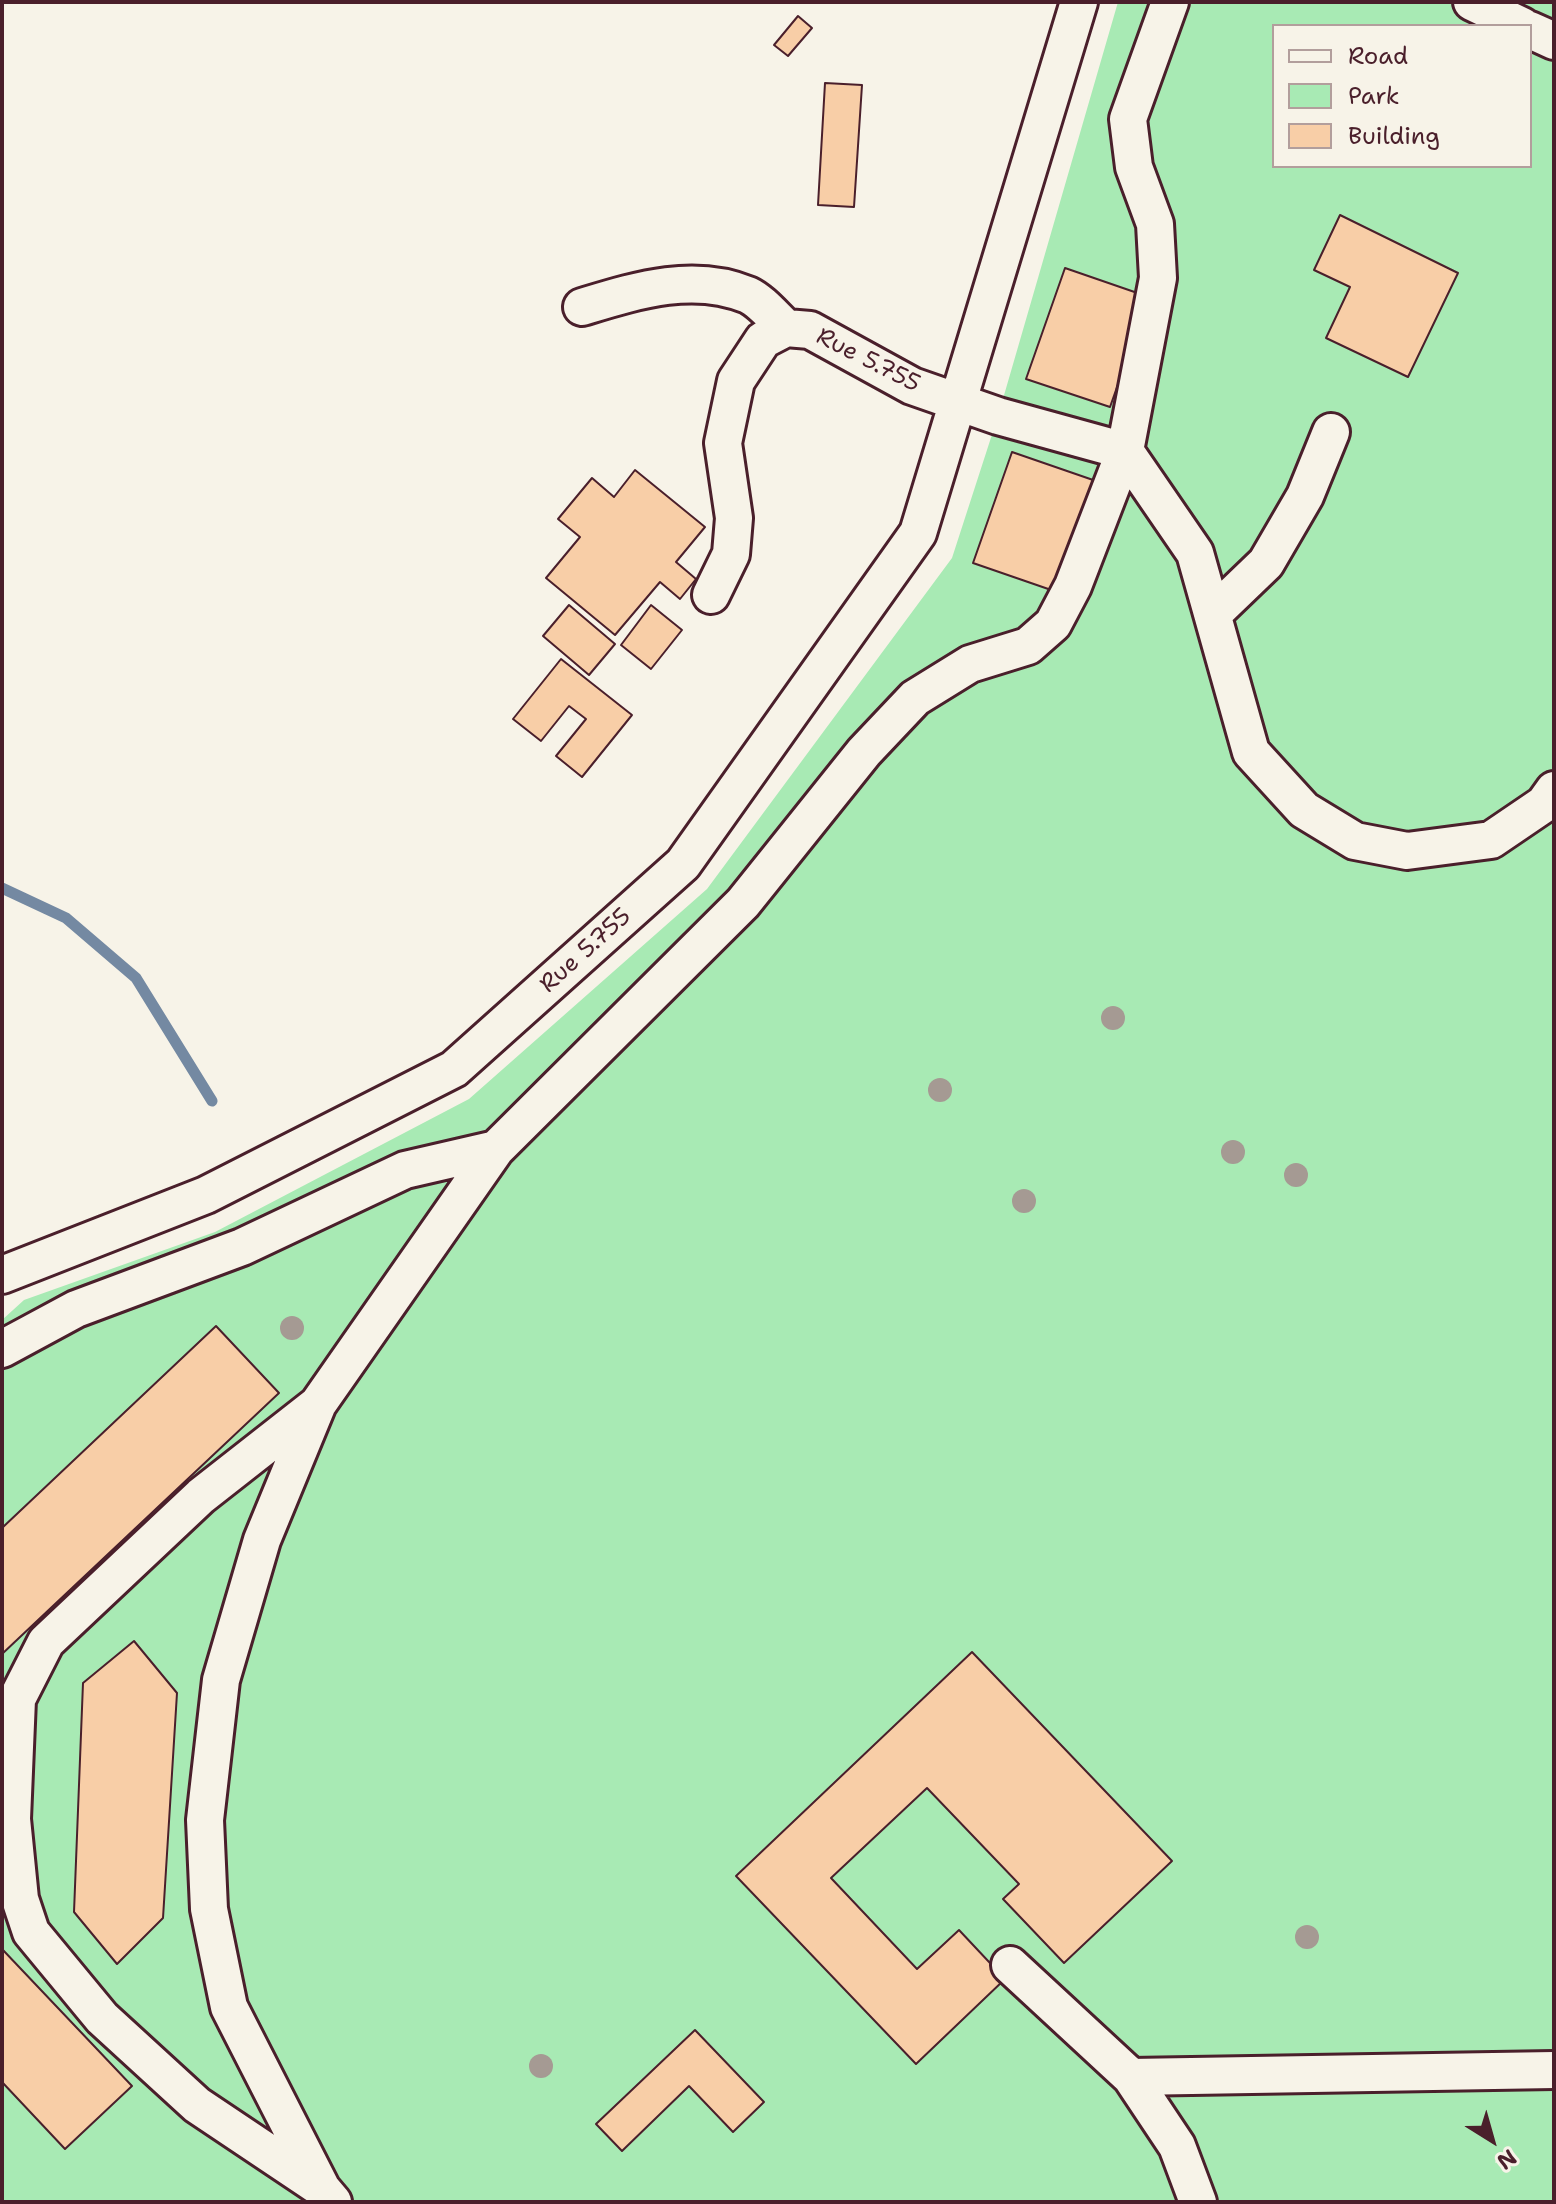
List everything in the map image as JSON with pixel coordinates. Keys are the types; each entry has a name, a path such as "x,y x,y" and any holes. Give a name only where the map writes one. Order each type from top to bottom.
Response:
{"lane":[{"name":"Rue 5.755","path":"2,1275 206,1195 454,1069 683,864 918,533 1079,2"},
{"path":"327,2195 229,2007 209,1909 205,1820 221,1680 262,1540 318,1404 496,1149 743,903 864,752 915,698 970,664 1028,646 1053,624 1073,586 1125,451 1158,278 1155,224 1134,167 1128,119 1170,2"},
{"path":"1472,2 1518,24"},
{"path":"1532,31 1554,41"},
{"path":"582,307 652,287 705,285 750,295 786,328"},
{"name":"Rue 5.755","path":"711,595 731,554 734,518 723,443 736,381 763,340 786,328 810,330 912,386 957,401"},
{"path":"957,401 998,416 1125,451 1195,553 1251,752 1304,810 1355,841 1407,851 1491,840 1544,804 1554,790"},
{"path":"1214,613 1266,563 1305,496 1331,432"},
{"path":"2,1349 76,1309 242,1247 405,1170 496,1149"},
{"path":"318,1404 201,1496 46,1642 17,1699 12,1819 20,1899 31,1932 102,2018 197,2105 327,2195"},
{"path":"1010,1965 1131,2077 1177,2146 1198,2202"},
{"path":"1131,2077 1554,2070"}],"green space":[{"path":"1118,2 1554,2 1554,2202 2,2202 2,1320 24,1300 215,1232 469,1099 707,889 952,558 998,416"}],"building":[{"path":"798,16 812,28 788,56 774,45"},
{"path":"825,83 862,85 854,207 818,205"},
{"path":"1340,215 1458,273 1408,377 1326,338 1350,287 1314,270"},
{"path":"1065,268 1149,297 1110,407 1026,379"},
{"path":"1012,452 1096,481 1057,592 973,563"},
{"path":"635,470 705,527 676,562 696,579 680,599 660,582 615,635 546,578 580,537 558,519 592,478 614,497"},
{"path":"569,605 615,644 589,675 543,636"},
{"path":"651,605 682,630 651,669 621,645"},
{"path":"561,659 632,715 582,777 556,756 586,719 569,706 541,741 513,719"},
{"path":"216,1326 279,1393 2,1654 2,1528"},
{"path":"134,1641 177,1693 163,1918 117,1964 74,1912 83,1683"},
{"path":"972,1652 1172,1861 1064,1963 1003,1899 1019,1884 927,1788 831,1878 917,1969 959,1930 1005,1979 916,2064 736,1876"},
{"path":"2,1949 132,2086 65,2149 2,2082"},
{"path":"695,2030 764,2102 733,2132 689,2086 622,2151 596,2124"}],"waterway":[{"path":"2,888 66,918 136,978 212,1101"}]}
